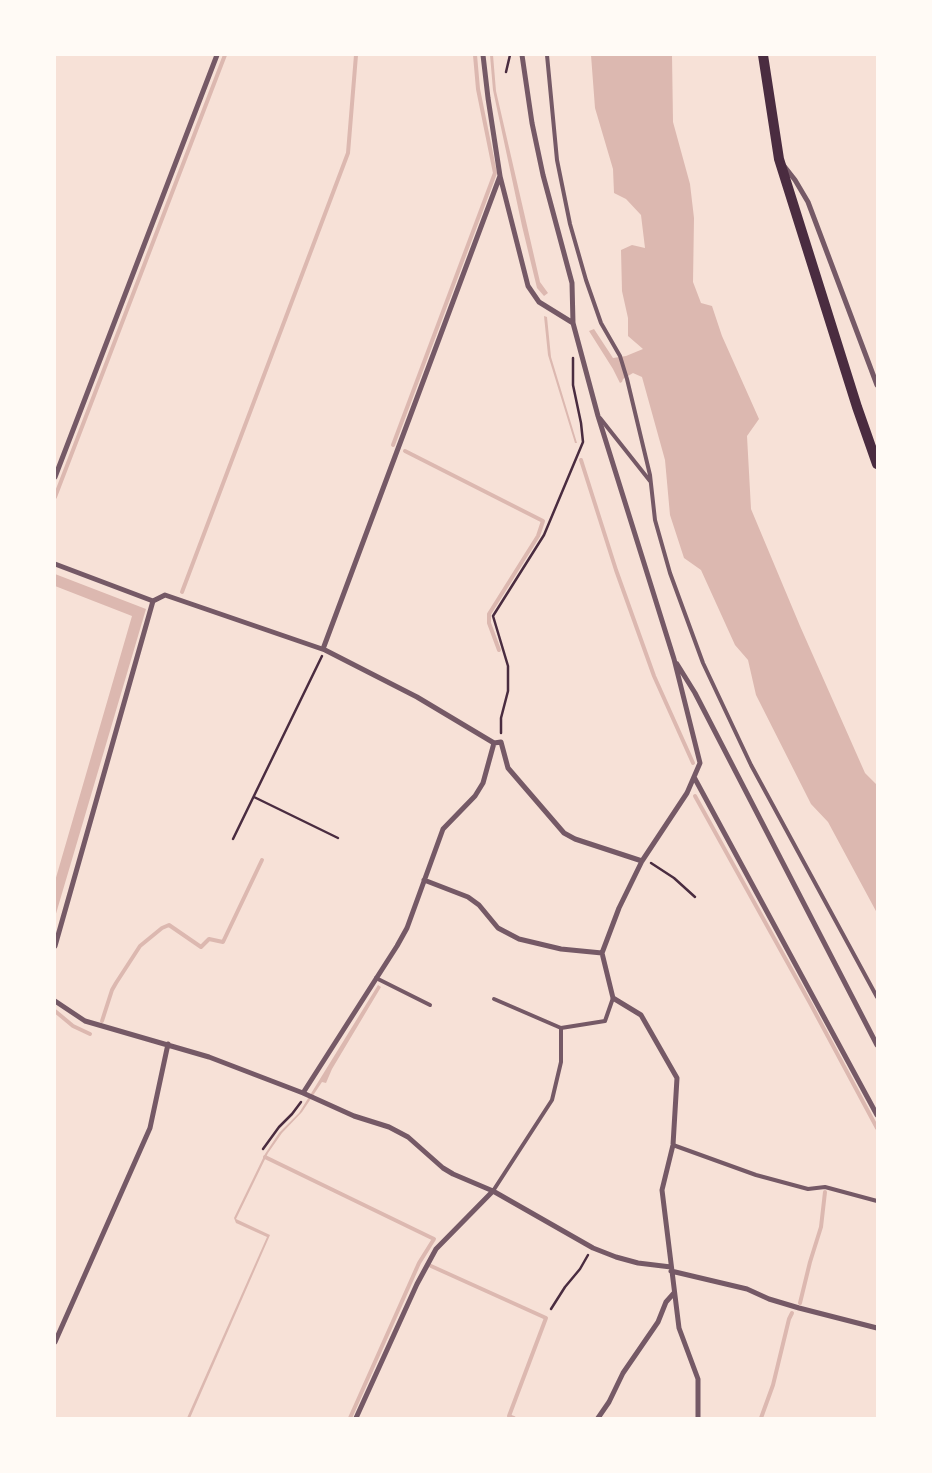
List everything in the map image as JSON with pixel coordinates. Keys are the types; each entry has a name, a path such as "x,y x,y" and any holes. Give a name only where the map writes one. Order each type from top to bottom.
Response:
{"main road":[{"path":"763,55 779,159 857,407 877,464"}],"street":[{"path":"55,477 217,55"},
{"path":"483,55 500,176 528,286 539,302 573,324"},
{"path":"522,55 532,123 543,175 572,282 573,324 598,416 674,659 700,763 687,794 643,859 618,908 602,952 613,998 641,1014 676,1078 673,1145 662,1190 679,1328 698,1379 698,1418"},
{"path":"779,159 796,180 808,202 877,385"},
{"path":"324,649 500,176"},
{"path":"55,564 153,601 165,595 324,649 417,697 494,743 501,742 508,768 564,833 575,839 643,859"},
{"path":"55,946 153,601"},
{"path":"674,659 696,693 877,1045"},
{"path":"304,1094 407,928 444,829 475,796 483,783 494,743"},
{"path":"694,777 877,1116"},
{"path":"424,880 468,897 479,905 498,928 520,939 561,949 602,952"},
{"path":"55,1001 85,1021 209,1057 304,1094 354,1116 389,1128 408,1137 443,1168 453,1174 493,1191 593,1248 616,1257 747,1289 769,1299 877,1328"},
{"path":"55,1342 150,1128 168,1044"},
{"path":"356,1418 417,1284 436,1249 493,1191"},
{"path":"598,1418 609,1402 622,1373 658,1322 666,1302 674,1293"}],"lane":[{"path":"546,55 556,160 570,224 601,323 620,356 627,379 651,483 655,520 670,573 704,663 751,765 877,997"},
{"path":"598,416 651,483"},
{"path":"376,978 430,1006"},
{"path":"494,1000 561,1028 605,1021 613,998"},
{"path":"493,1191 552,1100 561,1062 561,1028"},
{"path":"673,1145 756,1175 808,1190 825,1187 877,1201"}],"path":[{"path":"506,72 510,55"},
{"path":"501,742 501,718 508,691 508,666 493,616 544,535 583,442 573,385 572,362 576,335"},
{"path":"233,839 324,649"},
{"path":"253,797 338,838"},
{"path":"643,859 674,878 695,897"},
{"path":"263,1149 279,1127 292,1114 304,1094"},
{"path":"551,1309 593,1248"}],"shaded area":[{"path":"490,55 493,55 496,91 540,282 548,293 544,296 537,288 522,226 493,90"},
{"path":"591,55 672,55 673,122 690,184 694,218 693,282 701,303 712,306 722,336 759,419 747,436 751,509 865,773 877,785 877,913 828,822 811,804 756,695 748,660 735,645 701,570 684,558 670,515 665,460 642,377 633,373 620,383 589,331 594,329 613,358 626,356 643,349 628,336 628,318 622,291 621,250 632,245 645,248 641,215 626,199 614,193 613,169 595,108"},
{"path":"544,316 547,317 551,357 577,443 575,443 548,355"},
{"path":"55,574 146,609 55,917 55,881 132,616 55,586"},
{"path":"378,985 381,987 332,1069 326,1083 322,1082 302,1112 282,1133 268,1153 236,1219 270,1235 190,1418 187,1418 267,1237 236,1223 234,1218 265,1154 279,1133 299,1113"}],"waterway":[{"path":"55,497 225,55"},
{"path":"182,592 348,153 356,55"},
{"path":"393,445 495,173 478,89 475,55"},
{"path":"405,451 543,521 538,536 489,614 489,623 499,650"},
{"path":"581,460 616,570 654,676 693,763"},
{"path":"695,796 877,1128"},
{"path":"102,1021 116,983 140,946 162,928 169,925 201,947 209,939 223,942 262,860"},
{"path":"55,1011 73,1026 90,1034"},
{"path":"265,1157 434,1239 419,1263 350,1418"},
{"path":"800,1303 821,1227 825,1192"},
{"path":"431,1266 546,1318 509,1416 514,1418"},
{"path":"761,1418 773,1385 792,1313"}]}
